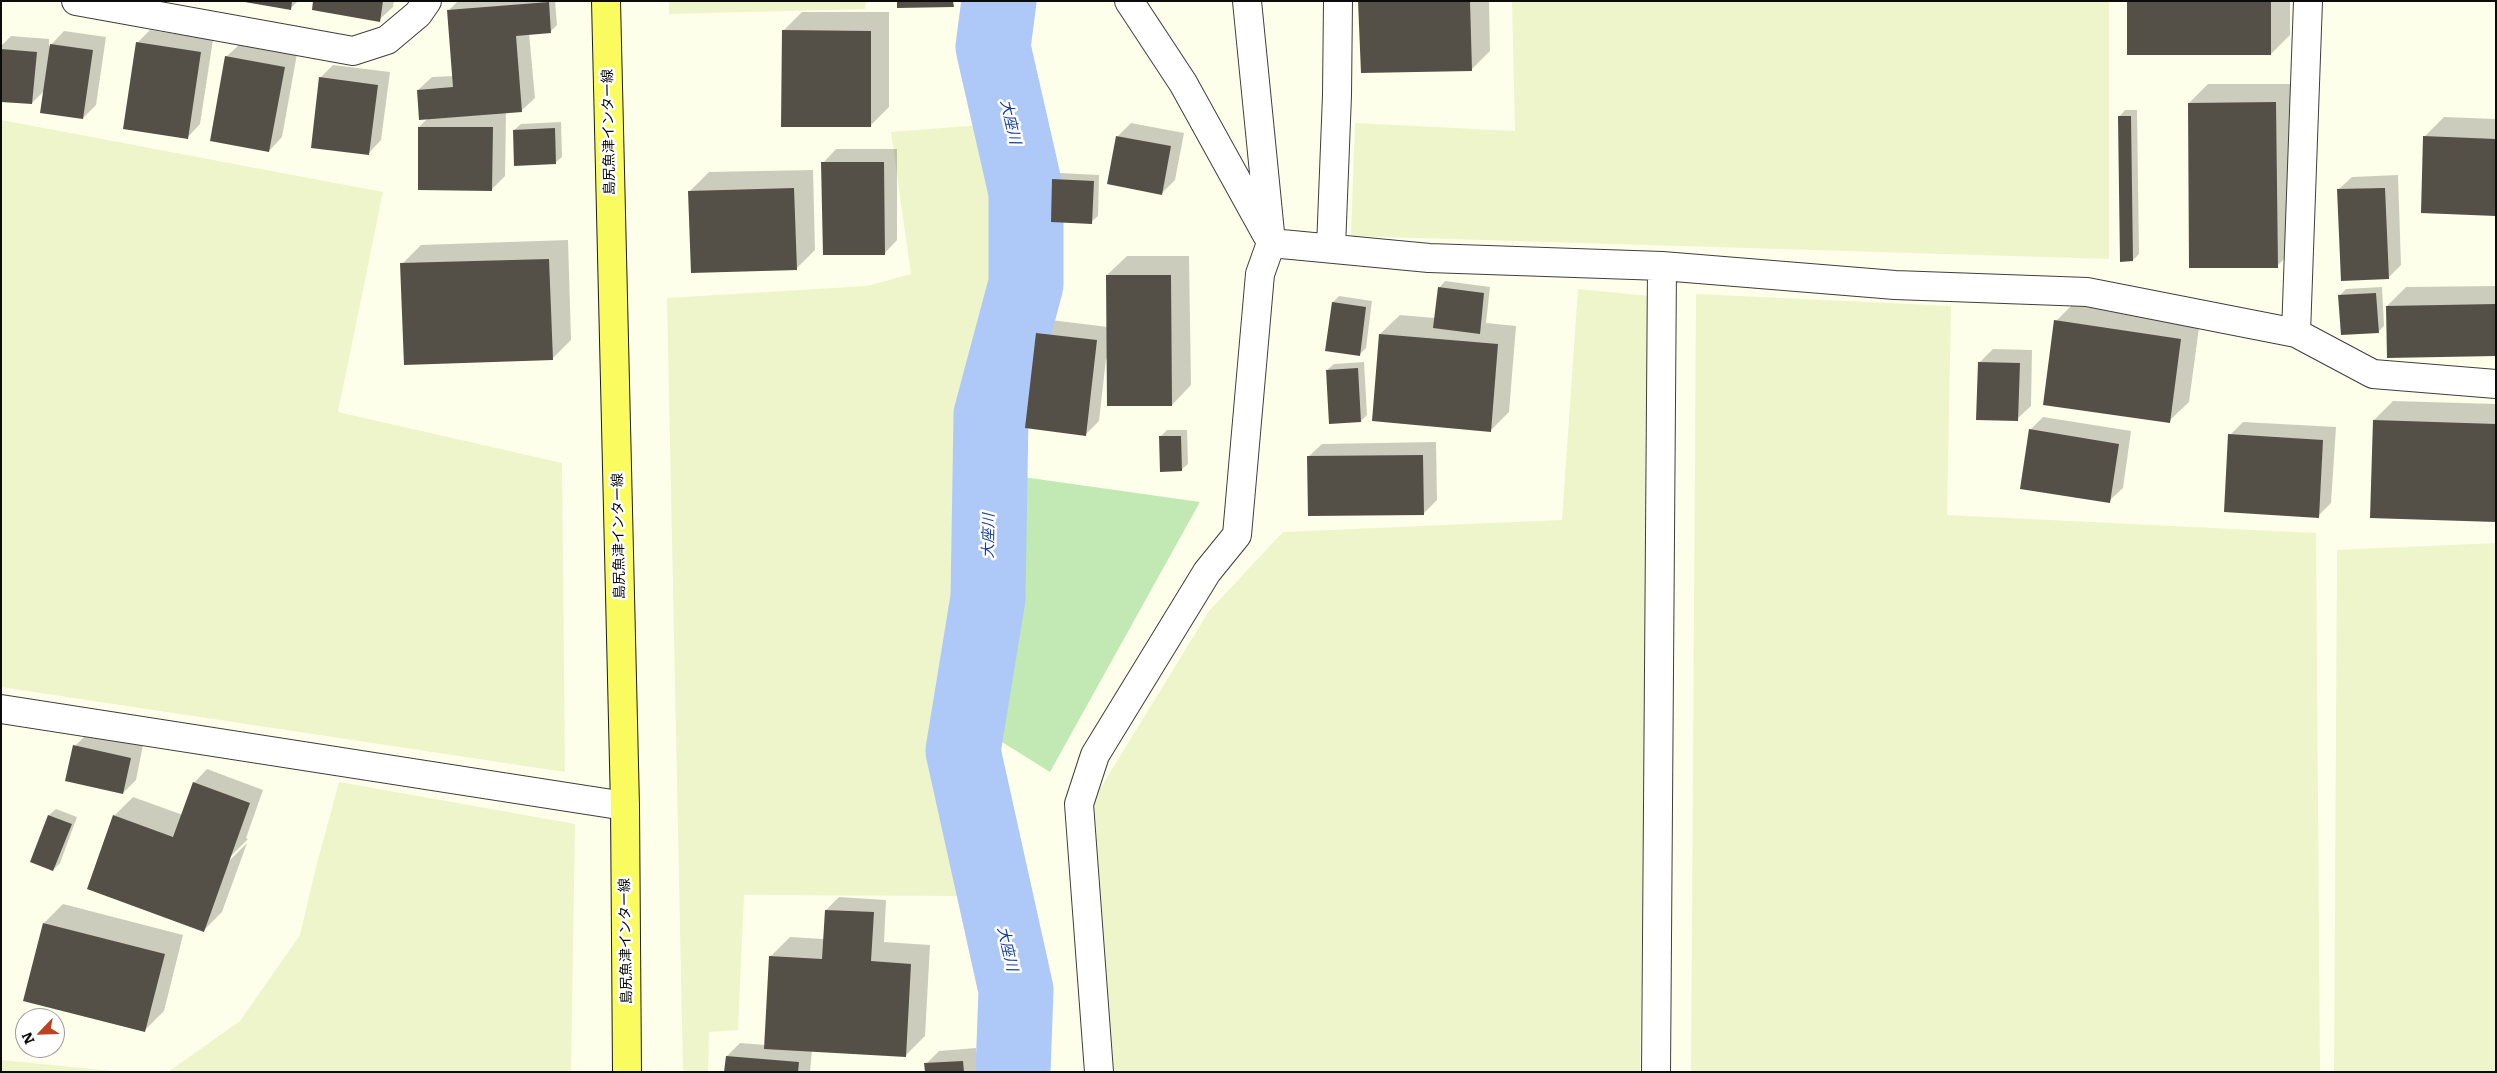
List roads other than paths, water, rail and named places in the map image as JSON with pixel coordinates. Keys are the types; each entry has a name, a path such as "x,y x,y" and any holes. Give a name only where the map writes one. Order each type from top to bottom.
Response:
{"main road":[{"name":"島尻魚津インター線","path":"606,1 625,806 628,1072"}],"street":[{"path":"76,1 353,50 387,40 418,14 427,1"},
{"path":"1129,1 1184,83 1271,243"},
{"path":"1098,1072 1079,804 1095,755 1208,572 1237,534 1260,274 1271,243 1247,1"},
{"path":"1331,248 1337,95 1338,1"},
{"path":"2296,333 2308,1"},
{"path":"1271,243 1429,258 1662,266 1895,285 2087,292 2296,333 2373,374 2496,384"},
{"path":"1656,1072 1662,266"},
{"path":"1,709 625,806"}],"waterway":[{"name":"大座川","path":"999,1 993,47 1026,192 1026,284 991,415 988,598 963,751 1016,990 1013,1072"}]}
